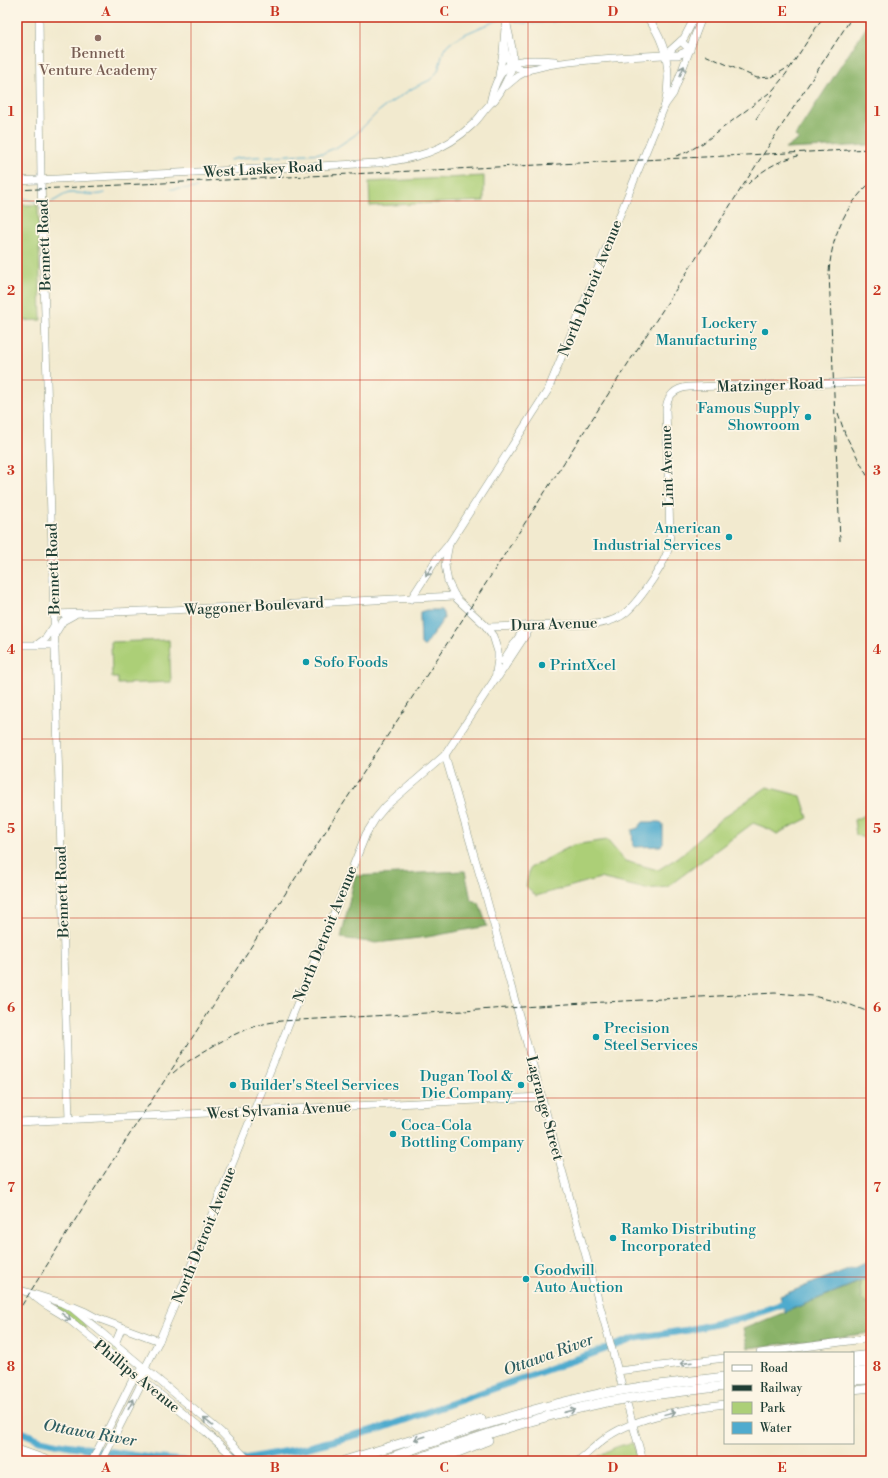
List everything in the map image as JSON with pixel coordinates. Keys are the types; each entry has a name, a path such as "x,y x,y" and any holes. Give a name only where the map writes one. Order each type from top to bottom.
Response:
{"highway":[{"path":"854,1357 871,1355"},
{"path":"854,1364 871,1362"},
{"path":"854,1373 871,1371"},
{"path":"382,1461 431,1442 512,1416 724,1376"},
{"path":"854,1380 871,1379"},
{"path":"643,1391 724,1386"},
{"path":"412,1461 481,1436 605,1398"},
{"path":"344,1461 498,1414 512,1416"},
{"path":"435,1461 491,1439 535,1425 543,1417"},
{"path":"17,1450 48,1461"},
{"path":"17,1455 31,1461"}],"main road":[{"name":"Bennett Road","path":"39,17 41,180 69,1120"},
{"path":"647,17 658,34 665,55 669,78 665,105"},
{"path":"665,55 681,42 696,17"},
{"name":"North Detroit Avenue","path":"411,599 438,557 449,544 548,390 665,105 673,94 702,17"},
{"path":"499,78 507,21"},
{"path":"507,21 512,64"},
{"path":"504,43 505,52 512,64 523,70 562,62 678,55 690,50 681,42"},
{"path":"512,64 521,61 554,60 562,62"},
{"name":"West Laskey Road","path":"490,103 499,78 512,64"},
{"name":"West Laskey Road","path":"501,92 509,75 512,64"},
{"name":"West Laskey Road","path":"17,181 377,163 404,160 421,156 452,141 471,126 511,81 531,69"},
{"name":"Matzinger Road","path":"671,395 679,389 689,387 871,382"},
{"name":"Lint Avenue","path":"620,617 630,610 638,600 663,561 668,547 670,535 666,404 671,395"},
{"name":"North Detroit Avenue","path":"102,1461 139,1388 139,1378 159,1341 209,1223 366,834 386,806 445,755 495,679 498,652 493,636 455,596 448,582 446,573 446,557 449,544"},
{"name":"Waggoner Boulevard","path":"54,614 455,596"},
{"path":"17,645 36,645 55,641 60,624 66,618 76,614"},
{"name":"Dura Avenue","path":"486,627 595,624 608,622 620,617"},
{"path":"36,645 46,638 54,625"},
{"path":"497,671 529,626"},
{"path":"495,679 498,677 529,626"},
{"name":"Lagrange Street","path":"445,755 485,893 643,1461"},
{"name":"West Sylvania Avenue","path":"17,1122 542,1097"},
{"name":"Phillips Avenue","path":"17,1289 67,1305 122,1328 159,1341"},
{"name":"Phillips Avenue","path":"34,1295 40,1301 59,1312 85,1333 238,1461"},
{"name":"Phillips Avenue","path":"67,1305 145,1367 221,1432 249,1461"},
{"path":"85,1333 92,1325"},
{"path":"103,1348 112,1342 122,1328"},
{"path":"767,1352 871,1338"},
{"path":"618,1371 724,1358"},
{"name":"North Detroit Avenue","path":"92,1461 131,1383 139,1378"},
{"path":"854,1390 871,1388"},
{"path":"578,1461 606,1438 633,1424 679,1411 724,1404"}],"green space":[{"path":"867,26 871,28 871,145 785,149 799,139 795,136"},
{"path":"484,176 484,201 370,206 369,182"},
{"path":"17,205 38,205 41,320 17,321"},
{"path":"169,640 171,682 118,684 118,678 112,678 111,642"},
{"path":"767,787 801,796 808,818 777,834 769,829 753,823 667,887 646,889 600,878 536,896 526,886 530,868 573,845 607,840 625,861 658,870 680,856 722,818"},
{"path":"871,812 871,841 856,835 854,820"},
{"path":"465,871 471,900 479,903 487,926 427,937 376,943 341,938 355,876"},
{"path":"871,1277 871,1307 861,1299 860,1282"},
{"path":"860,1282 861,1299 871,1307 871,1333 748,1348 743,1329"},
{"path":"57,1305 66,1308 79,1317 83,1321 86,1330 57,1308"},
{"path":"109,1346 128,1357 134,1363 135,1367 133,1368 109,1348"},
{"path":"633,1443 637,1461 593,1461 612,1449"}],"water":[{"path":"426,610 441,610 444,618 425,646 423,646 421,644 420,612"},
{"path":"643,822 660,822 663,825 663,844 661,846 633,846 632,830 638,828"},
{"path":"871,1260 871,1277 785,1312 780,1296"}],"waterway":[{"path":"509,20 522,23 542,23 555,22 572,17"},
{"path":"230,160 238,158 323,153 337,147 355,135 379,111 390,103 413,88 430,80 438,71 444,49 449,43 465,34 495,21 504,20"},
{"path":"171,189 197,188"},
{"path":"47,203 70,193 97,195 105,193"},
{"path":"17,200 24,198 36,202"},
{"name":"Ottawa River","path":"232,1461 305,1448 382,1428 636,1338 688,1330 742,1318 792,1301"},
{"name":"Ottawa River","path":"17,1430 40,1440 65,1445 151,1458 184,1461"}],"railway":[{"path":"676,156 703,143 773,90 786,74 823,17"},
{"path":"17,1313 97,1185 852,17"},
{"path":"705,55 757,78 772,77 789,67"},
{"path":"756,119 773,94"},
{"path":"17,190 871,149"},
{"path":"748,184 771,166 798,156"},
{"path":"840,541 829,272 833,246 841,223 853,202 871,182"},
{"path":"838,413 845,434 871,483"},
{"path":"173,1073 212,1046 231,1036 250,1028 281,1021 775,993 813,996 851,1005 871,1013"}],"place":[{"name":"Bennett Venture Academy","path":"98,38"},
{"name":"Lockery Manufacturing","path":"765,332"},
{"name":"Famous Supply Showroom","path":"808,417"},
{"name":"American Industrial Services","path":"729,537"},
{"name":"Sofo Foods","path":"306,662"},
{"name":"PrintXcel","path":"542,665"},
{"name":"Precision Steel Services","path":"596,1037"},
{"name":"Builder's Steel Services","path":"233,1085"},
{"name":"Dugan Tool & Die Company","path":"521,1085"},
{"name":"Coca-Cola Bottling Company","path":"393,1134"},
{"name":"Ramko Distributing Incorporated","path":"613,1238"},
{"name":"Goodwill Auto Auction","path":"526,1279"}]}
